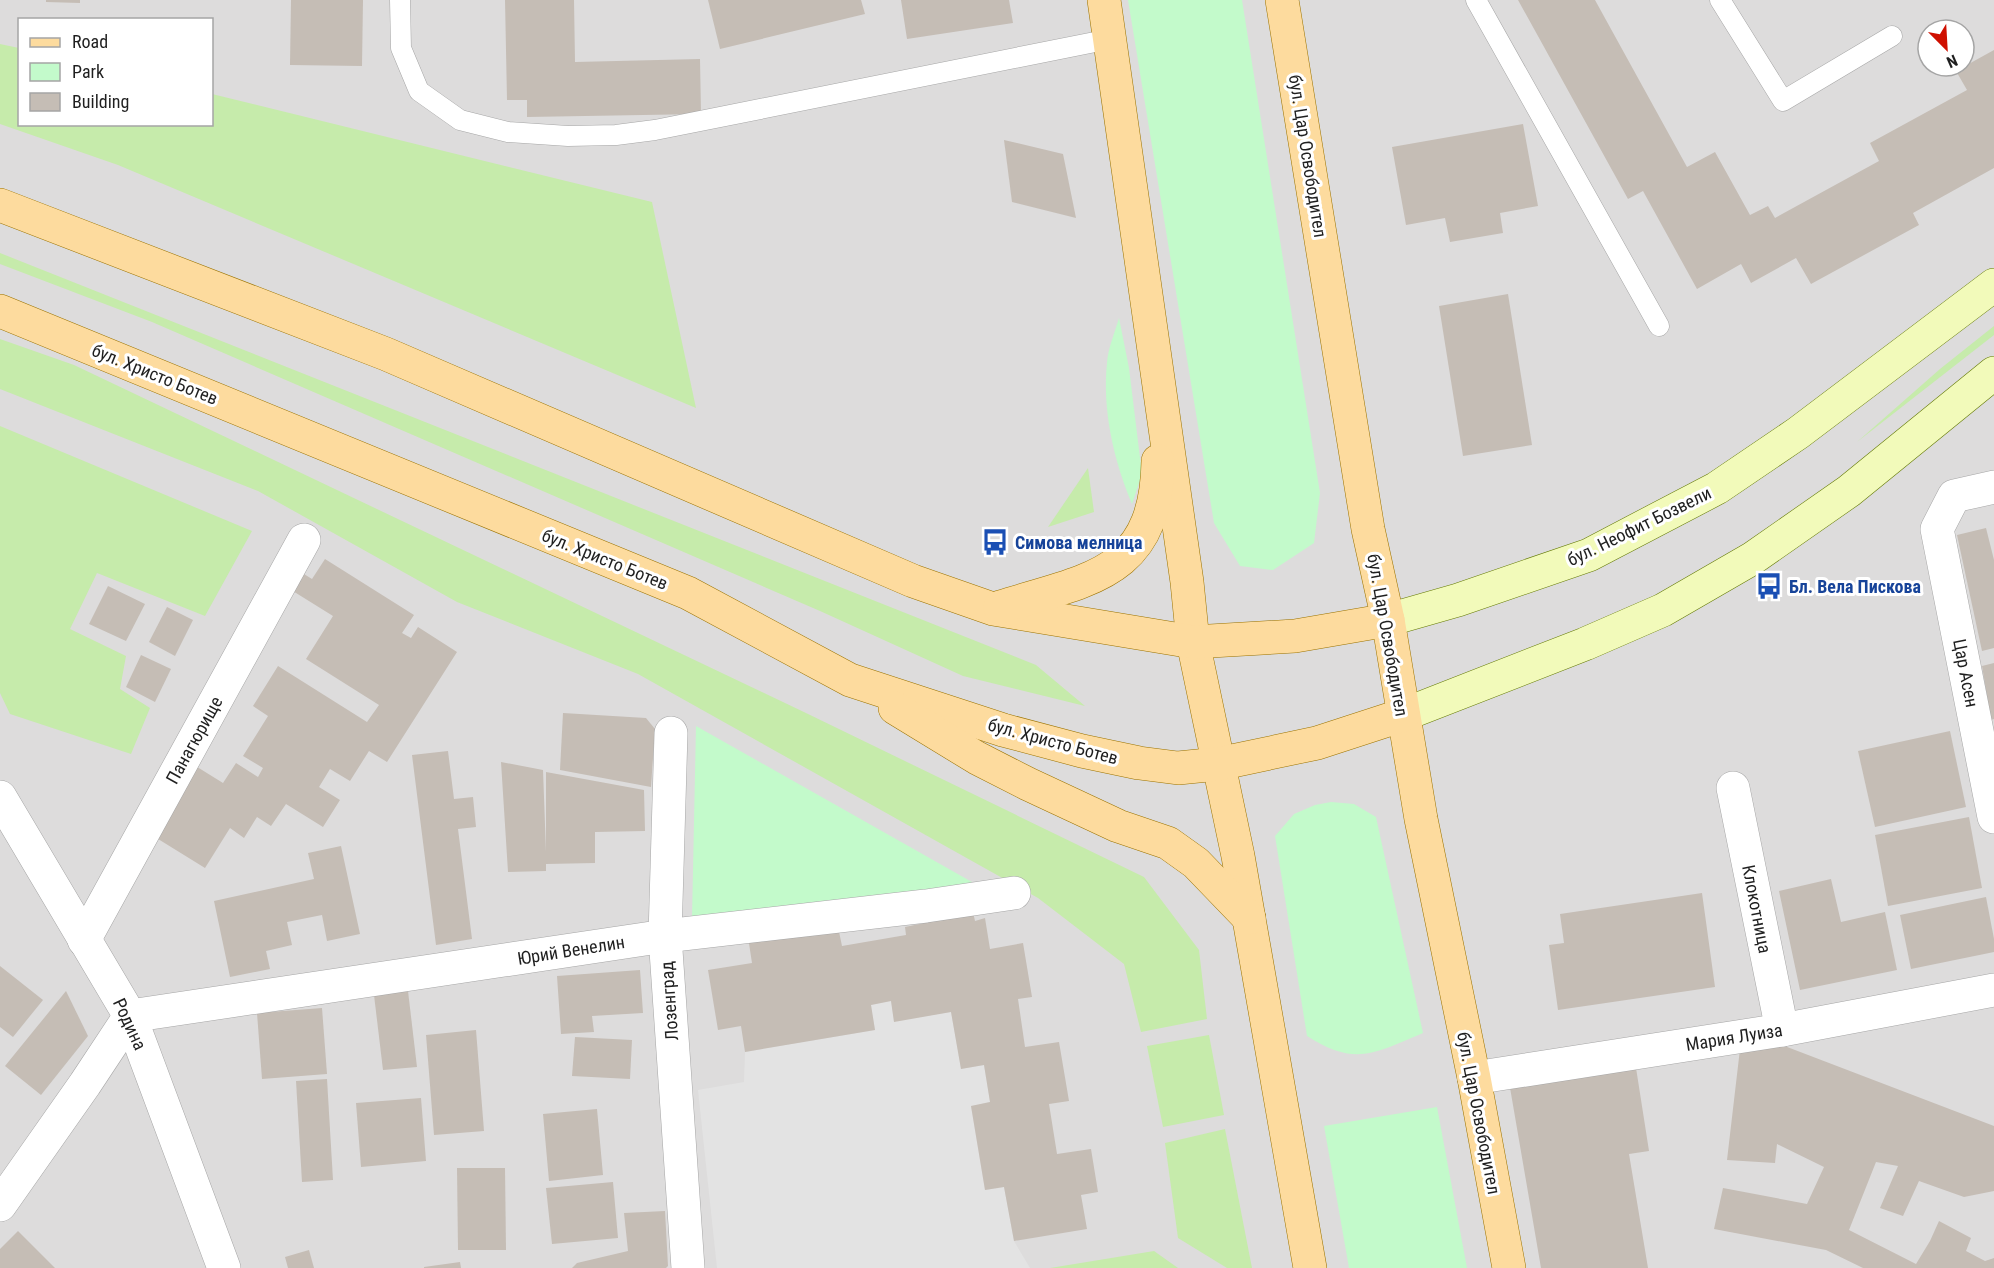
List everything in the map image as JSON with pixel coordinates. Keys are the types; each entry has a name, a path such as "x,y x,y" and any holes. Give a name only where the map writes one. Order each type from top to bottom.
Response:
{"main road":[{"path":"1104,0 1187,582 1193,642 1238,856 1310,1268"},
{"name":"бул. Цар Освободител","path":"1282,0 1368,529 1388,620 1423,829 1474,1078 1509,1268"},
{"path":"0,205 386,354 914,581 993,609 1193,642"},
{"name":"бул. Неофит Бозвели","path":"1193,642 1295,636 1388,620 1458,600 1589,555 1717,488 1798,433 1994,285"},
{"name":"бул. Христо Ботев","path":"0,311 688,592 850,680 1002,730 1082,751 1139,763 1178,768 1218,764"},
{"path":"1218,764 1317,743 1403,715 1585,644 1663,610 1753,558 1849,491 1994,373"},
{"path":"993,609 1081,583 1111,568 1142,537 1157,488 1159,385"},
{"path":"850,680 976,758 1118,826 1168,843 1196,862 1249,918"}],"street":[{"name":"Цар Асен","path":"1994,487 1954,496 1937,529 1994,817"},
{"name":"Панагюрище","path":"84,940 304,540"},
{"name":"Лозенград","path":"671,733 664,936 688,1268"},
{"name":"Клокотница","path":"1733,788 1782,1030"},
{"name":"Родина","path":"0,797 130,1016 224,1268"},
{"name":"Юрий Венелин","path":"130,1016 664,936 926,906 1014,893"},
{"name":"Мария Луиза","path":"1474,1078 1782,1030 1994,990"},
{"path":"0,1205 130,1016"}],"lane":[{"path":"400,0 401,48 419,91 460,120 508,132 538,134 616,135 655,130 1110,39"},
{"path":"1476,0 1659,326"},
{"path":"1720,0 1783,101 1892,36"}],"shaded area":[{"path":"0,0 1994,0 1994,1268 0,1268"},
{"path":"891,1001 894,1021 951,1012 961,1069 984,1065 990,1102 971,1106 985,1190 1004,1187 1014,1241 1030,1268 717,1268 698,1090 744,1082 745,1052 875,1030 871,1005"}],"green space":[{"path":"1128,0 1242,0 1320,493 1314,543 1273,570 1240,566 1214,523"},
{"path":"0,44 18,48 18,126 213,126 213,94 652,202 696,408 118,165 0,124"},
{"path":"0,253 1036,665 1085,706 963,676 820,611 152,322 0,264"},
{"path":"1119,318 1129,368 1142,474 1132,504 1115,453 1106,399 1108,357"},
{"path":"1994,326 1994,335 1857,442 1940,369"},
{"path":"0,339 74,365 806,713 1144,877 1199,950 1207,1019 1141,1032 1124,964 1038,898 638,674 457,602 258,491 0,389"},
{"path":"0,426 252,531 205,616 97,573 70,629 126,656 120,689 150,708 131,754 10,714 0,693"},
{"path":"1088,468 1094,512 1048,527"},
{"path":"696,726 979,886 692,918"},
{"path":"1331,802 1354,804 1376,817 1423,1033 1365,1054 1339,1051 1324,1046 1307,1036 1275,836 1294,814 1315,805"},
{"path":"1209,1035 1224,1115 1163,1127 1147,1046"},
{"path":"1437,1107 1467,1268 1349,1268 1324,1126"},
{"path":"1225,1129 1252,1268 1227,1268 1178,1238 1165,1143"},
{"path":"1154,1251 1178,1268 1050,1268"}],"building":[{"path":"46,0 80,0 80,3 46,2"},
{"path":"291,0 363,0 362,66 290,65"},
{"path":"505,0 574,0 575,62 700,59 701,114 527,117 527,100 507,100"},
{"path":"708,0 861,0 865,14 720,49"},
{"path":"901,0 1009,0 1013,23 907,39"},
{"path":"1518,0 1595,0 1687,167 1715,152 1750,215 1768,206 1775,218 1879,161 1870,143 1967,90 1960,78 1976,78 1976,60 1994,50 1994,168 1913,213 1919,225 1811,284 1796,258 1751,283 1741,264 1697,289 1643,191 1628,199"},
{"path":"1523,124 1538,206 1500,213 1503,233 1450,242 1445,218 1406,225 1392,147"},
{"path":"1004,140 1063,154 1076,218 1012,202"},
{"path":"1508,294 1532,445 1463,456 1439,306"},
{"path":"1986,528 1994,560 1994,648 1982,651 1957,535"},
{"path":"325,559 414,615 402,633 411,638 418,627 457,652 387,762 369,751 350,781 330,769 319,787 340,800 323,827 286,804 271,826 257,817 244,838 230,828 205,868 150,834 194,765 223,783 236,763 258,777 263,768 243,756 268,716 253,706 278,666 367,722 379,705 306,659 333,616 288,588 299,571 312,579"},
{"path":"108,586 145,604 126,641 89,624"},
{"path":"167,607 193,620 175,656 149,642"},
{"path":"141,655 171,669 155,702 126,687"},
{"path":"1994,663 1994,719 1991,720 1982,666"},
{"path":"563,713 646,718 655,729 651,787 560,770"},
{"path":"1950,731 1966,807 1875,827 1858,751"},
{"path":"448,751 454,799 473,797 476,827 458,829 472,939 436,945 412,755"},
{"path":"501,762 543,770 546,852 546,772 644,790 645,831 595,832 595,863 546,864 546,871 508,872"},
{"path":"1969,817 1982,888 1888,906 1875,835"},
{"path":"341,846 360,934 327,941 322,915 287,922 292,945 266,951 270,969 230,977 214,901 314,879 308,853"},
{"path":"1831,879 1841,922 1885,912 1897,970 1800,990 1779,891"},
{"path":"1702,893 1715,987 1558,1010 1549,945 1564,943 1560,914"},
{"path":"1986,897 1994,939 1994,952 1911,969 1900,915"},
{"path":"971,903 975,921 985,918 990,949 1023,943 1032,997 1018,999 1025,1047 1059,1042 1069,1101 1049,1104 1057,1154 1091,1149 1098,1192 1081,1195 1087,1229 1014,1241 1004,1187 985,1190 971,1106 990,1102 984,1065 961,1069 951,1012 894,1022 891,1001 871,1005 875,1030 745,1052 741,1026 718,1030 708,970 752,963 748,937 837,922 842,946 906,935 905,927 929,922 927,911"},
{"path":"0,966 43,1000 13,1037 0,1027"},
{"path":"640,970 643,1013 592,1016 594,1032 561,1034 557,976"},
{"path":"66,991 88,1036 41,1095 5,1066"},
{"path":"408,991 417,1067 383,1070 374,995"},
{"path":"322,1008 327,1074 262,1079 257,1013"},
{"path":"476,1030 484,1131 434,1135 426,1035"},
{"path":"575,1037 632,1040 630,1079 572,1076"},
{"path":"1777,1043 1994,1126 1994,1191 1964,1197 1919,1181 1903,1216 1880,1208 1898,1166 1876,1162 1849,1230 1916,1264 1939,1221 1971,1238 1966,1251 1985,1261 1994,1258 1994,1268 1863,1268 1826,1250 1714,1229 1723,1188 1807,1204 1824,1167 1777,1144 1775,1163 1727,1160 1740,1049"},
{"path":"1634,1055 1649,1151 1629,1154 1648,1268 1541,1268 1508,1076"},
{"path":"327,1079 333,1180 302,1182 296,1081"},
{"path":"421,1098 426,1161 361,1167 356,1103"},
{"path":"597,1109 603,1175 549,1181 543,1114"},
{"path":"457,1168 505,1168 506,1250 458,1250"},
{"path":"613,1182 618,1238 552,1244 546,1188"},
{"path":"665,1211 668,1266 666,1268 572,1268 577,1263 628,1251 624,1213"},
{"path":"18,1231 55,1268 0,1268 0,1249"},
{"path":"309,1250 314,1268 288,1268 285,1257"},
{"path":"460,1262 461,1268 424,1268 424,1267"}],"place":[{"name":"Симова мелница","path":"995,542"},
{"name":"Бл. Вела Пискова","path":"1769,586"}]}
